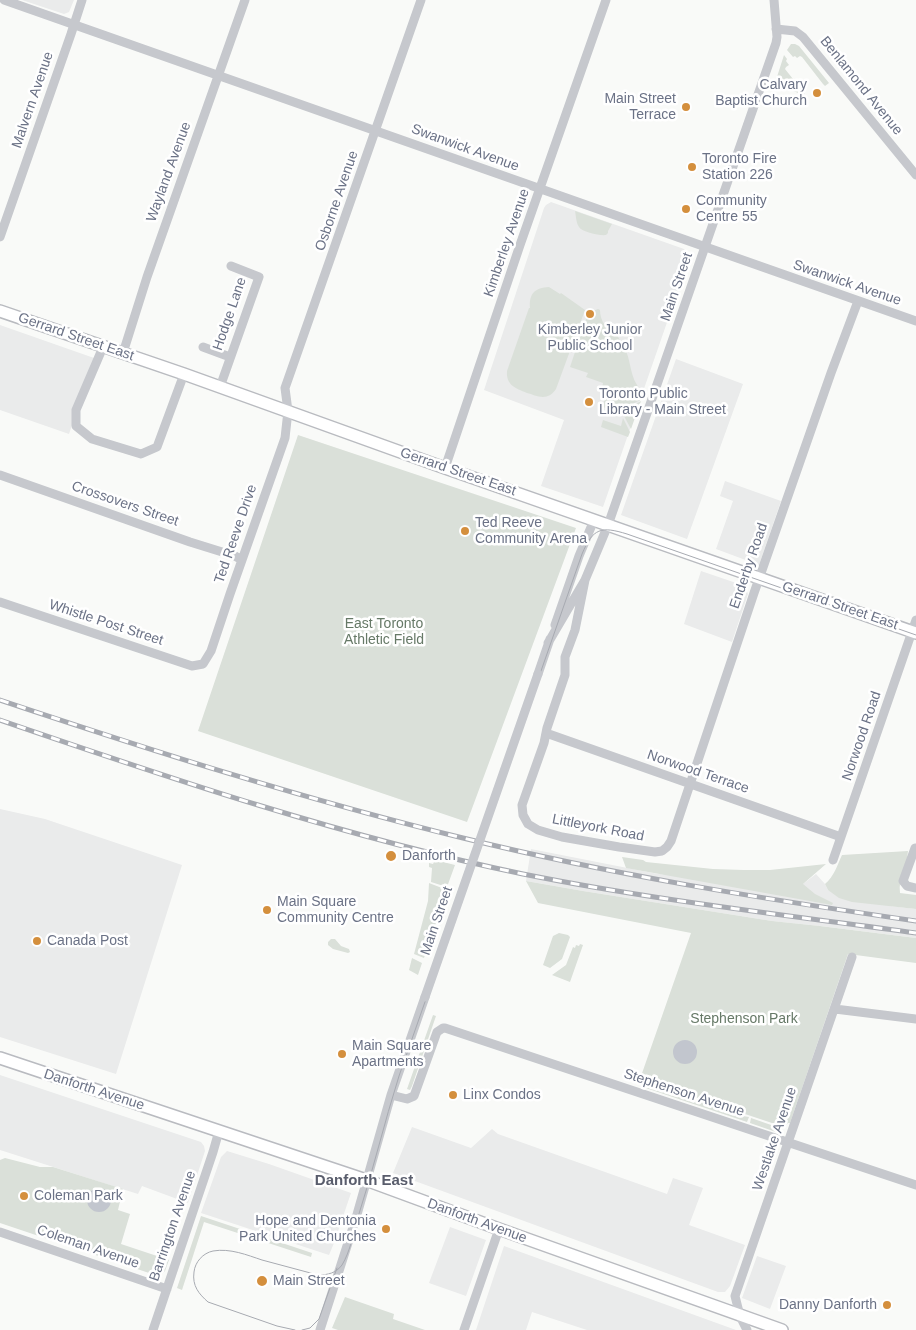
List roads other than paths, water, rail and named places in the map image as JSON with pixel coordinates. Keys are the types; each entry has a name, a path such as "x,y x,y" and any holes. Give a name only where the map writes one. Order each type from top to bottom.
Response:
{"main road":[{"name":"Gerrard Street East","path":"0,311 184,374 759,578 915,628"},
{"name":"Danforth Avenue","path":"0,1058 366,1180 782,1330"}],"street":[{"name":"Swanwick Avenue","path":"4,0 916,321"},
{"name":"Malvern Avenue","path":"0,237 82,0"},
{"name":"Wayland Avenue","path":"122,353 245,0"},
{"name":"Osborne Avenue","path":"288,411 285,388 421,0"},
{"name":"Kimberley Avenue","path":"445,468 606,0"},
{"name":"Main Street","path":"548,643 585,580 608,524 706,247 776,43 774,0"},
{"name":"Benlamond Avenue","path":"776,29 795,31 804,37 916,175"},
{"name":"Hodge Lane","path":"220,387 259,277 231,266"},
{"name":"Enderby Road","path":"671,840 759,578 858,301"},
{"path":"103,347 76,410 76,426 92,439 141,454 157,446 184,374"},
{"path":"203,347 230,357"},
{"name":"Ted Reeve Drive","path":"203,664 211,651 285,438 288,411"},
{"name":"Crossovers Street","path":"0,475 242,560"},
{"name":"Main Street","path":"320,1330 356,1218 391,1095 424,997 578,556 594,520"},
{"name":"Main Street","path":"523,815 522,805 565,674 565,657 575,630 585,580"},
{"name":"Whistle Post Street","path":"0,602 192,666 203,664"},
{"name":"Norwood Road","path":"833,860 915,628"},
{"name":"Norwood Terrace","path":"546,733 841,837"},
{"name":"Littleyork Road","path":"523,815 528,824 538,830 562,838 655,852 662,851 671,840"},
{"path":"915,848 904,881 907,886 916,888"},
{"name":"Westlake Avenue","path":"747,1330 740,1316 735,1296 852,957"},
{"path":"835,1009 916,1019"},
{"name":"Stephenson Avenue","path":"391,1095 407,1099 414,1096 434,1038 437,1032 443,1028 916,1185"},
{"name":"Barrington Avenue","path":"153,1330 215,1148 219,1131"},
{"path":"464,1330 498,1229"},
{"name":"Coleman Avenue","path":"0,1232 167,1289"}],"tram line":[{"path":"295,1330 277,1326 208,1302 195,1286 196,1265 209,1252 219,1250 238,1252 318,1275 332,1273 345,1260 352,1242 399,1076 582,554 594,534 604,530 627,534 916,635"},
{"path":"302,1330 310,1328 319,1319 337,1268"}],"railway":[{"path":"0,700 230,774 346,808 463,838 632,875 916,921"},
{"path":"0,720 129,764 324,825 456,859 523,874 621,892 916,933"}],"place":[{"name":"Calvary Baptist Church","path":"817,93"},
{"name":"Main Street Terrace","path":"686,107"},
{"name":"Toronto Fire Station 226","path":"692,167"},
{"name":"Community Centre 55","path":"686,209"},
{"name":"Kimberley Junior Public School","path":"590,314"},
{"name":"Toronto Public Library - Main Street","path":"589,402"},
{"name":"Ted Reeve Community Arena","path":"465,531"},
{"name":"Danforth","path":"391,856"},
{"name":"Main Square Community Centre","path":"267,910"},
{"name":"Canada Post","path":"37,941"},
{"name":"Main Square Apartments","path":"342,1054"},
{"name":"Linx Condos","path":"453,1095"},
{"name":"Coleman Park","path":"24,1196"},
{"name":"Hope and Dentonia Park United Churches","path":"386,1229"},
{"name":"Main Street","path":"262,1281"},
{"name":"Danny Danforth","path":"887,1305"}],"district":[{"name":"Danforth East","path":"364,1181"}],"park label":[{"name":"East Toronto Athletic Field","path":"384,632"},
{"name":"Stephenson Park","path":"744,1019"}]}
